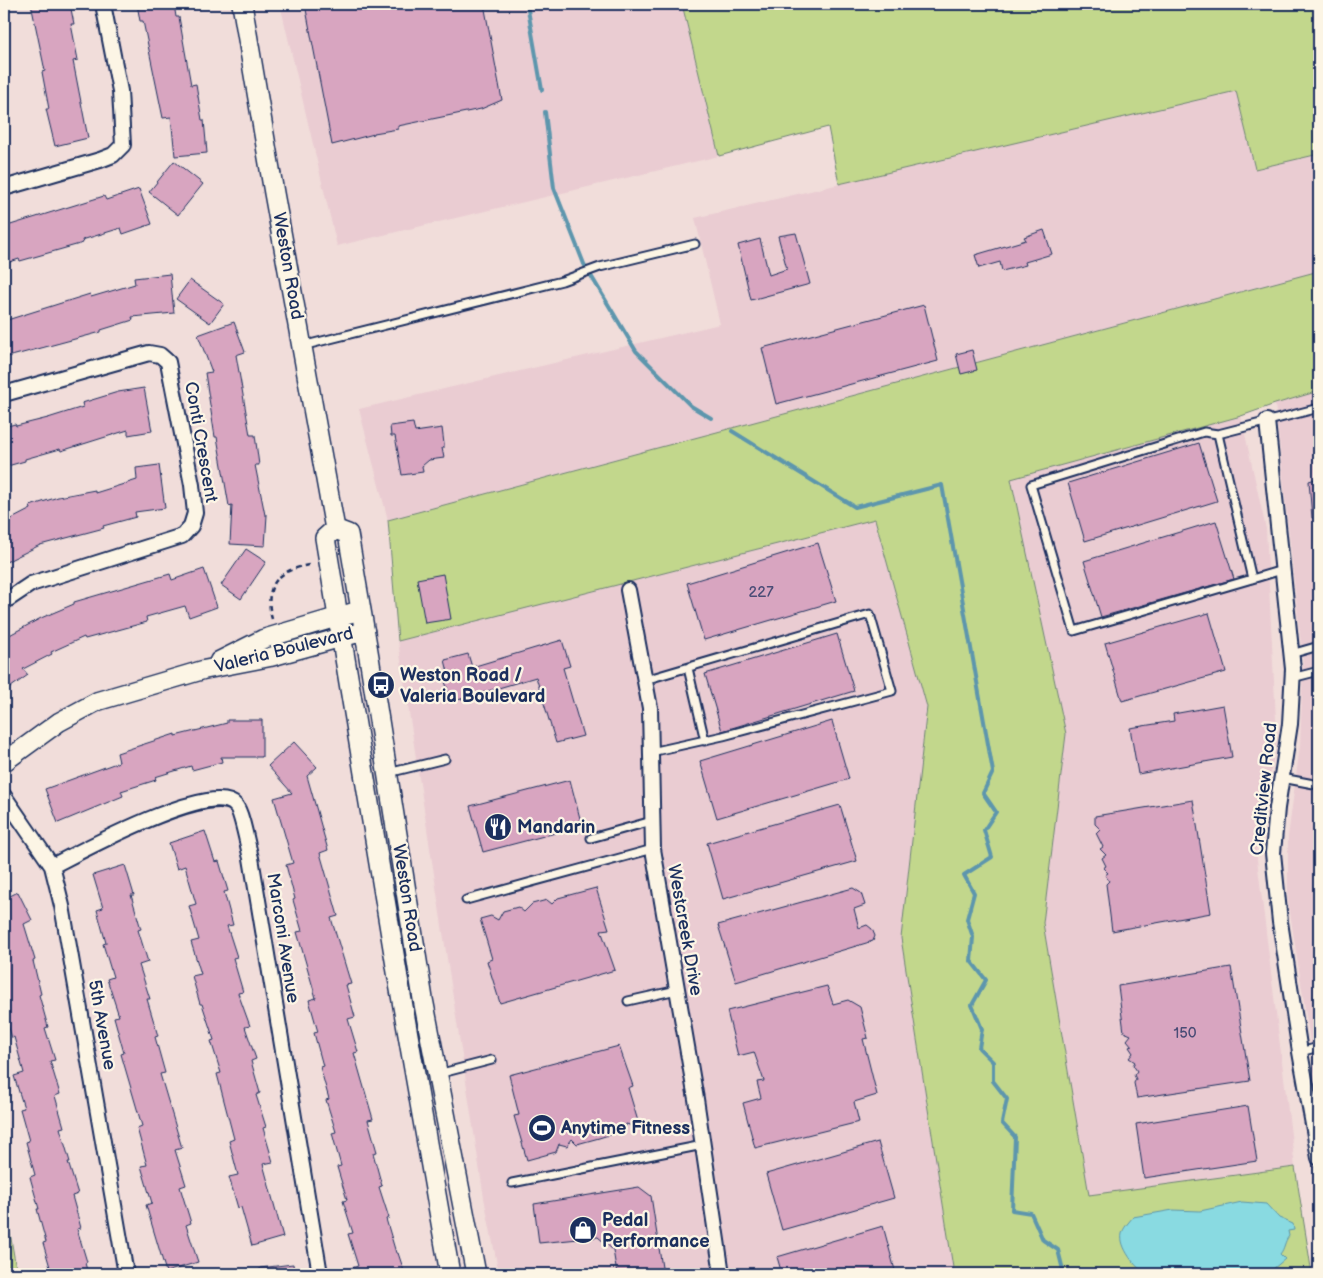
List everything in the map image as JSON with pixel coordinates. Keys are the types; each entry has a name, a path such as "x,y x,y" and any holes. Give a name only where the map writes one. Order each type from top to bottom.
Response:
{"main road":[{"name":"Weston Road","path":"242,4 335,529"},
{"name":"Weston Road","path":"335,529 348,534 422,989 476,1274"},
{"name":"Weston Road","path":"335,529 325,538 343,636 396,969 450,1274"}],"street":[{"path":"4,188 100,160 113,155 123,145 120,91 103,4"},
{"name":"Conti Crescent","path":"4,394 149,353 160,355 168,362 192,485 195,513 191,526 182,536 31,584 4,602"},
{"name":"Creditview Road","path":"1267,421 1292,678 1290,724 1277,808 1273,853 1280,922 1319,1158"},
{"name":"Westcreek Drive","path":"628,590 650,708 652,849 704,1144 722,1274"},
{"name":"Valeria Boulevard","path":"203,670 263,639 361,610"},
{"name":"Valeria Boulevard","path":"4,762 59,722 84,707 111,697 203,670 270,657 365,631"},
{"name":"5th Avenue","path":"4,796 52,866 62,906 126,1274"},
{"name":"Marconi Avenue","path":"52,866 161,814 217,799 230,802 237,807 251,858 320,1274"}],"lane":[{"path":"302,346 562,281 592,270 695,244"},
{"path":"1282,570 1074,630 1031,485 1204,432 1218,434 1319,408"},
{"path":"1218,434 1252,578"},
{"path":"645,680 870,614 892,691 705,741 650,752"},
{"path":"1291,654 1319,646"},
{"path":"688,668 705,741"},
{"path":"1292,678 1319,671"},
{"path":"388,773 445,759"},
{"path":"1282,778 1319,785"},
{"path":"591,838 652,821"},
{"path":"466,900 652,849"},
{"path":"628,1002 677,990"},
{"path":"1300,1052 1319,1047"},
{"path":"438,1074 492,1060"},
{"path":"512,1183 704,1144"}],"path":[{"path":"272,619 268,598 276,580 290,569 309,565"}],"shaded area":[{"path":"280,4 682,4 719,156 337,246"},
{"path":"1236,91 1255,169 1319,154 1319,271 388,520 359,409 720,324 695,218"},
{"path":"1319,391 1319,1098 1288,900 1288,837 1300,746 1303,664 1275,404"},
{"path":"1241,416 1266,529 1277,739 1256,851 1295,1167 1089,1195 1043,923 1066,734 1011,479"},
{"path":"875,519 927,707 901,938 954,1274 499,1274 484,1198 398,641"}],"green space":[{"path":"682,4 1319,4 1319,154 1255,169 1236,91 839,184 828,127 719,156"},
{"path":"1319,271 1319,391 1241,416 1011,479 1066,734 1043,923 1089,1195 1295,1167 1312,1274 954,1274 901,938 927,707 875,519 398,641 388,520"},
{"path":"4,1197 17,1274 4,1274"}],"water":[{"path":"1242,1202 1266,1204 1279,1218 1293,1224 1294,1230 1288,1231 1289,1236 1280,1254 1285,1259 1273,1269 1258,1274 1146,1274 1133,1262 1123,1245 1123,1232 1133,1217 1173,1210 1200,1211"}],"building":[{"path":"31,4 70,4 74,24 71,24 78,60 73,61 88,138 55,146 46,109 49,109 42,72 45,71"},
{"path":"137,4 174,4 176,17 179,17 191,85 196,84 202,120 204,120 207,153 175,156 171,117 163,118 143,21 140,21"},
{"path":"305,4 484,4 502,100 481,109 398,126 398,129 374,133 332,145"},
{"path":"174,161 203,184 178,215 149,192"},
{"path":"139,189 152,224 123,234 121,228 82,240 83,243 4,264 4,227 104,196 106,200"},
{"path":"1044,230 1052,254 1025,262 1026,265 1002,271 1000,262 979,268 975,255 1026,240 1024,237"},
{"path":"796,233 810,284 751,300 738,245 760,239 769,275 787,269 778,236"},
{"path":"170,274 174,313 132,317 133,320 101,330 101,332 4,358 4,321 90,294 91,297 135,284 134,278"},
{"path":"190,280 224,304 210,323 176,299"},
{"path":"924,305 938,361 776,404 762,348"},
{"path":"234,322 245,352 236,355 250,435 255,435 259,465 255,465 265,515 267,515 265,546 230,544 232,505 229,506 217,437 215,437 205,373 212,372 198,335"},
{"path":"972,350 977,370 961,374 956,354"},
{"path":"144,388 152,431 128,435 128,430 61,451 60,449 25,459 25,461 4,467 4,427 48,418 83,407 82,403 118,392"},
{"path":"413,423 415,432 442,428 444,458 429,460 422,466 423,472 402,475 395,436 391,436 390,426"},
{"path":"1199,443 1217,501 1085,541 1068,483"},
{"path":"159,465 165,508 135,512 136,517 103,526 104,528 40,545 4,563 4,523 31,509 30,506 58,497 95,490 95,493 137,480 136,468"},
{"path":"1319,478 1319,518 1312,518 1309,481"},
{"path":"1216,521 1234,579 1101,617 1084,561"},
{"path":"818,543 836,601 704,640 687,583"},
{"path":"246,549 266,562 241,599 221,585"},
{"path":"204,569 217,607 189,617 185,606 146,617 147,622 85,639 84,637 51,652 52,654 23,669 28,675 4,692 4,638 41,618 74,604 74,602 170,574 172,580"},
{"path":"443,574 451,619 425,623 417,579"},
{"path":"1209,613 1226,672 1122,701 1105,643"},
{"path":"837,634 854,691 722,731 705,674"},
{"path":"562,640 570,666 563,668 583,736 556,743 536,677 451,702 443,674 448,672 445,660 468,654 472,667"},
{"path":"1223,705 1232,757 1138,774 1130,728 1174,721 1173,714"},
{"path":"227,720 262,720 262,757 221,757 222,762 192,770 191,766 155,777 156,780 121,791 123,796 58,823 45,789 119,762 117,753 175,734 175,736 227,723"},
{"path":"832,721 849,779 717,818 700,761"},
{"path":"294,742 317,767 307,776 328,850 320,853 338,916 331,918 351,984 346,985 355,1017 348,1019 358,1052 354,1053 373,1119 368,1120 377,1152 373,1153 382,1186 379,1187 389,1218 386,1219 396,1253 398,1253 405,1274 340,1274 339,1272 358,1266 348,1234 353,1233 343,1201 347,1200 337,1167 341,1166 332,1133 336,1132 326,1100 329,1099 320,1067 323,1066 314,1033 318,1032 309,1000 316,998 297,932 302,931 286,865 293,863 274,798 292,793 268,766"},
{"path":"570,780 582,826 483,852 470,806"},
{"path":"1193,800 1211,913 1112,931 1106,884 1109,881 1105,875 1108,873 1103,868 1106,866 1102,858 1106,855 1100,849 1103,847 1096,833 1100,829 1095,824 1095,816"},
{"path":"840,805 857,861 723,899 707,843"},
{"path":"205,831 215,862 219,861 228,891 224,892 233,925 227,926 237,957 233,958 243,992 238,993 250,1026 245,1027 256,1059 251,1061 260,1093 256,1095 266,1127 263,1128 273,1162 263,1164 283,1237 252,1246 241,1207 238,1208 229,1177 238,1175 229,1141 234,1139 217,1074 221,1073 211,1041 214,1040 202,1004 200,1004 192,976 201,974 191,942 199,940 189,906 196,904 185,866 177,869 169,843"},
{"path":"125,865 141,929 138,930 148,962 139,965 150,999 147,999 158,1036 155,1037 165,1073 160,1074 182,1148 175,1150 186,1185 180,1187 191,1223 186,1225 198,1262 166,1272 146,1205 152,1203 141,1166 147,1165 137,1128 142,1126 121,1054 124,1053 114,1017 119,1016 107,979 113,977 103,944 106,943 97,910 103,908 93,875"},
{"path":"596,888 609,929 601,930 615,970 500,1003 487,961 492,959 480,919 491,916 498,920 503,911 518,907 524,912 532,904 547,900 552,904 558,898"},
{"path":"853,888 861,893 865,905 854,909 859,928 867,925 872,929 875,936 873,941 736,982 718,925"},
{"path":"18,892 32,920 24,924 35,960 33,961 41,994 39,995 48,1027 45,1028 55,1060 50,1061 60,1094 55,1096 64,1127 60,1128 78,1194 72,1196 81,1228 77,1229 87,1262 85,1263 88,1274 52,1274 43,1243 46,1242 30,1177 35,1175 26,1142 29,1141 20,1109 24,1108 14,1076 24,1073 14,1037 12,1038 4,1011 4,899"},
{"path":"1231,967 1250,1081 1137,1098 1134,1075 1137,1071 1133,1065 1135,1062 1129,1058 1133,1053 1129,1047 1132,1046 1127,1040 1131,1035 1124,1032 1118,986"},
{"path":"827,986 833,1004 848,1000 860,1007 868,1038 863,1039 877,1095 854,1102 859,1122 755,1148 743,1103 761,1098 757,1082 764,1081 754,1052 738,1056 727,1011"},
{"path":"619,1046 633,1086 628,1088 640,1128 626,1124 625,1130 599,1138 577,1144 572,1139 567,1146 559,1144 556,1152 527,1160 514,1116 519,1115 509,1075"},
{"path":"1248,1106 1257,1161 1144,1178 1136,1124"},
{"path":"878,1142 894,1198 782,1230 766,1174"},
{"path":"639,1187 651,1196 663,1274 617,1274 613,1250 598,1237 539,1243 534,1204"},
{"path":"883,1226 896,1274 782,1274 777,1257"},
{"path":"293,1264 294,1274 260,1274 260,1268"}],"waterway":[{"path":"527,4 542,90"},
{"path":"545,112 554,188 584,264 636,351 691,406 711,418"},
{"path":"732,431 855,507 942,485 993,772 983,793 996,812 984,830 992,857 964,875 974,893 967,919 973,937 971,961 986,980 972,1005 982,1029 979,1048 993,1062 993,1081 1007,1099 1002,1123 1015,1137 1012,1210 1031,1213 1043,1240 1058,1250 1064,1274"}],"place":[{"name":"Weston Road / Valeria Boulevard","path":"381,685"},
{"name":"Mandarin","path":"498,827"},
{"name":"Anytime Fitness","path":"542,1128"},
{"name":"Pedal Performance","path":"583,1230"}]}
